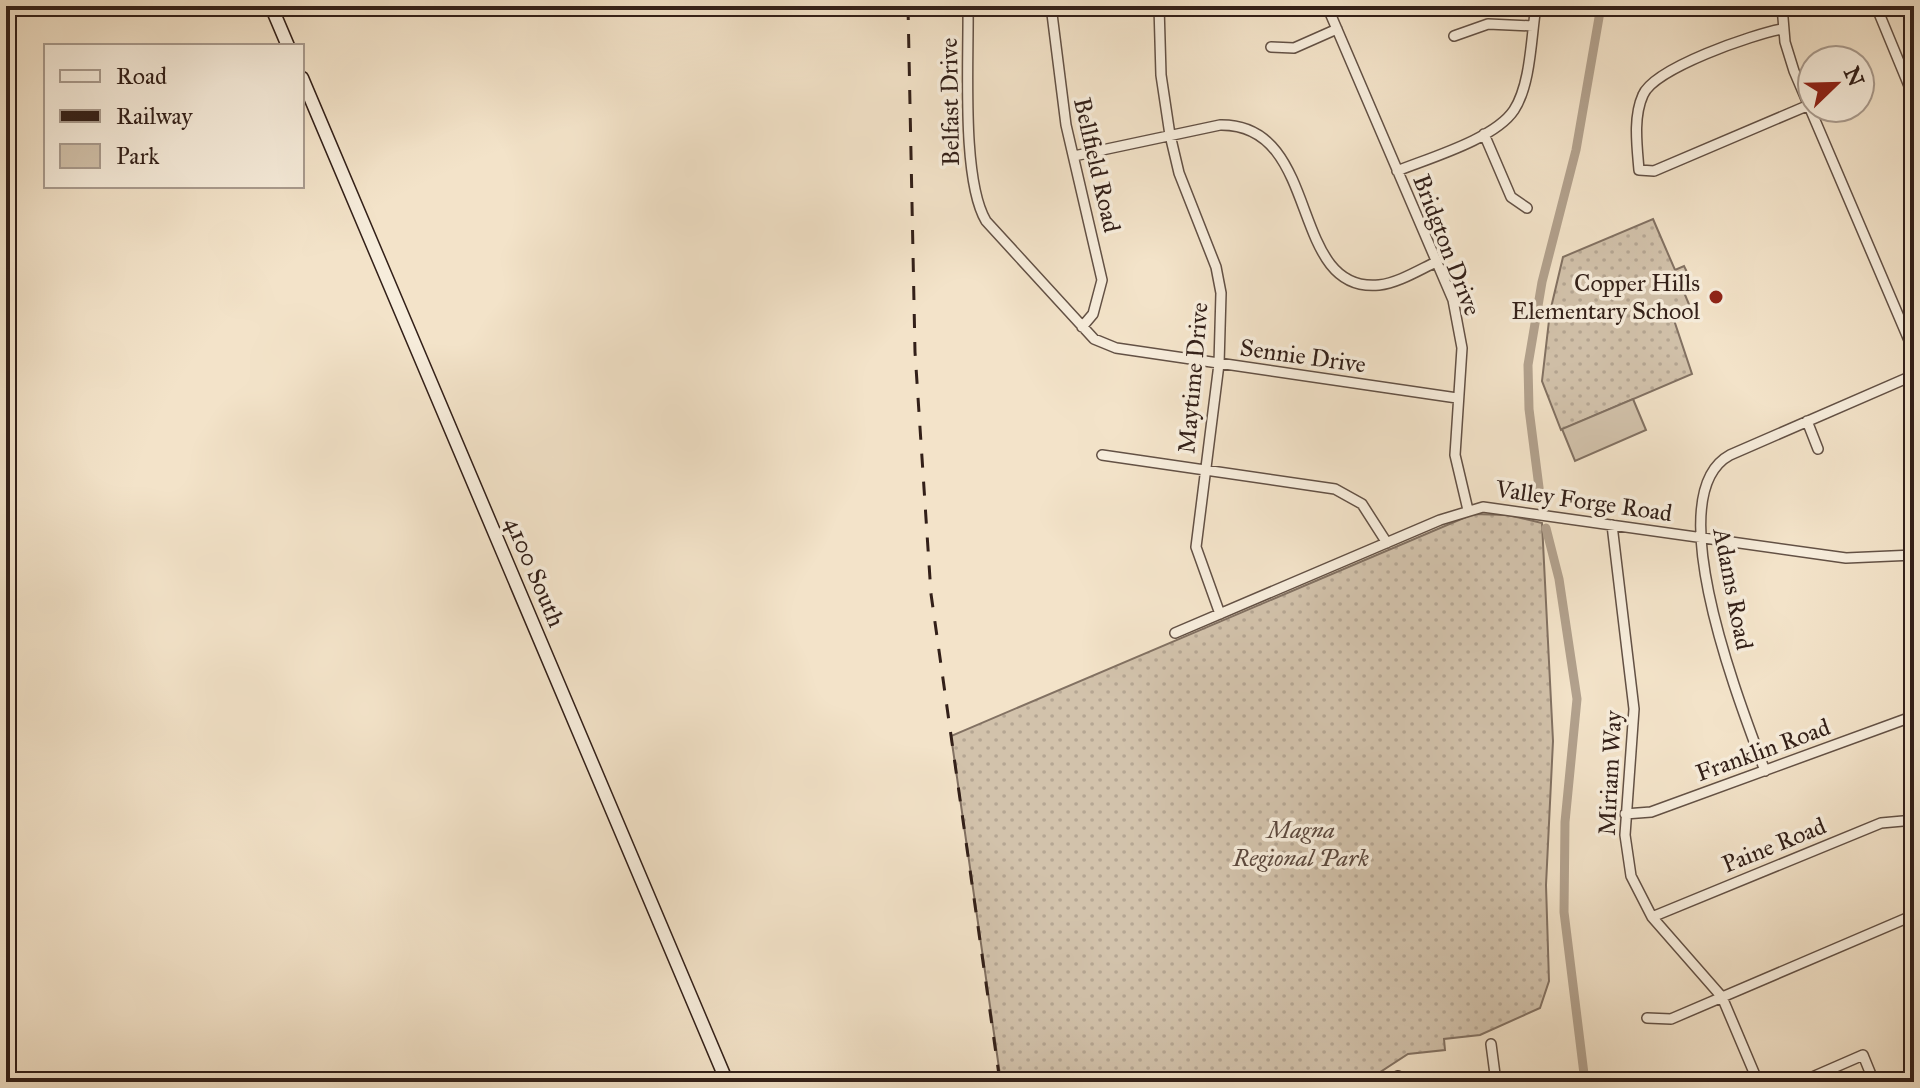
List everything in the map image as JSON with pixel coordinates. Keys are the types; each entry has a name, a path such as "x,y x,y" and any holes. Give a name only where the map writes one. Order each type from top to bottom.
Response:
{"main road":[{"path":"271,6 287,44"},
{"name":"4100 South","path":"304,83 727,1082"}],"street":[{"name":"Belfast Drive","path":"968,6 974,196"},
{"name":"Bellfield Road","path":"1051,6 1059,89 1102,280 1093,314 1082,327"},
{"name":"Maytime Drive","path":"1159,6 1161,75 1170,135 1179,173 1216,267 1223,327 1196,547 1220,614"},
{"name":"Bridgton Drive","path":"1327,6 1436,262 1459,324 1462,348 1455,455 1468,510"},
{"path":"1397,171 1484,134 1505,120 1517,104 1536,6"},
{"path":"1782,6 1782,29 1796,74"},
{"path":"1876,6 1910,78 1914,98"},
{"path":"1454,36 1488,24 1533,26"},
{"path":"1271,47 1294,48 1337,29"},
{"path":"1782,29 1741,41 1663,75 1648,86 1640,103 1637,129 1639,170 1654,171 1796,111"},
{"path":"1074,156 1238,124 1266,137 1285,165 1326,259 1342,276 1379,285 1436,262"},
{"path":"1817,124 1914,352"},
{"path":"1484,134 1511,197 1527,208"},
{"name":"Sennie Drive","path":"974,196 986,221 1094,339 1116,348 1457,398"},
{"name":"Adams Road","path":"1765,771 1728,666 1701,537 1704,492 1715,465 1730,455 1914,375"},
{"path":"1807,421 1818,449"},
{"path":"1102,455 1335,489 1362,504 1387,543"},
{"name":"Valley Forge Road","path":"1175,633 1468,510 1500,507 1846,558 1914,555"},
{"name":"Miriam Way","path":"1612,525 1634,709 1625,814 1631,876 1652,917 1722,997 1758,1082"},
{"name":"Franklin Road","path":"1625,814 1651,812 1914,716"},
{"name":"Paine Road","path":"1652,917 1881,823 1914,820"},
{"path":"1647,1018 1671,1019 1913,917"},
{"path":"1474,1082 1496,1078 1491,1044"},
{"path":"1801,1082 1863,1055 1874,1082"}],"green space":[{"path":"1653,219 1675,270 1684,266 1690,278 1680,283 1691,309 1673,317 1692,374 1561,430 1542,381 1550,312 1563,257"},
{"path":"1633,399 1646,430 1575,461 1562,429"},
{"name":"Magna Regional Park","path":"1473,514 1508,515 1542,523 1553,741 1546,885 1549,981 1540,1008 1480,1035 1444,1039 1445,1050 1408,1054 1374,1076 1351,1082 1001,1082 951,736"}],"waterway":[{"path":"1541,503 1529,409 1528,365 1542,282 1576,150 1601,6"},
{"path":"1546,528 1559,579 1577,699 1565,822 1564,912 1585,1082"}],"railway":[{"path":"908,6 915,352 931,594 1000,1082"}],"place":[{"name":"Copper Hills Elementary School","path":"1716,297"}]}
